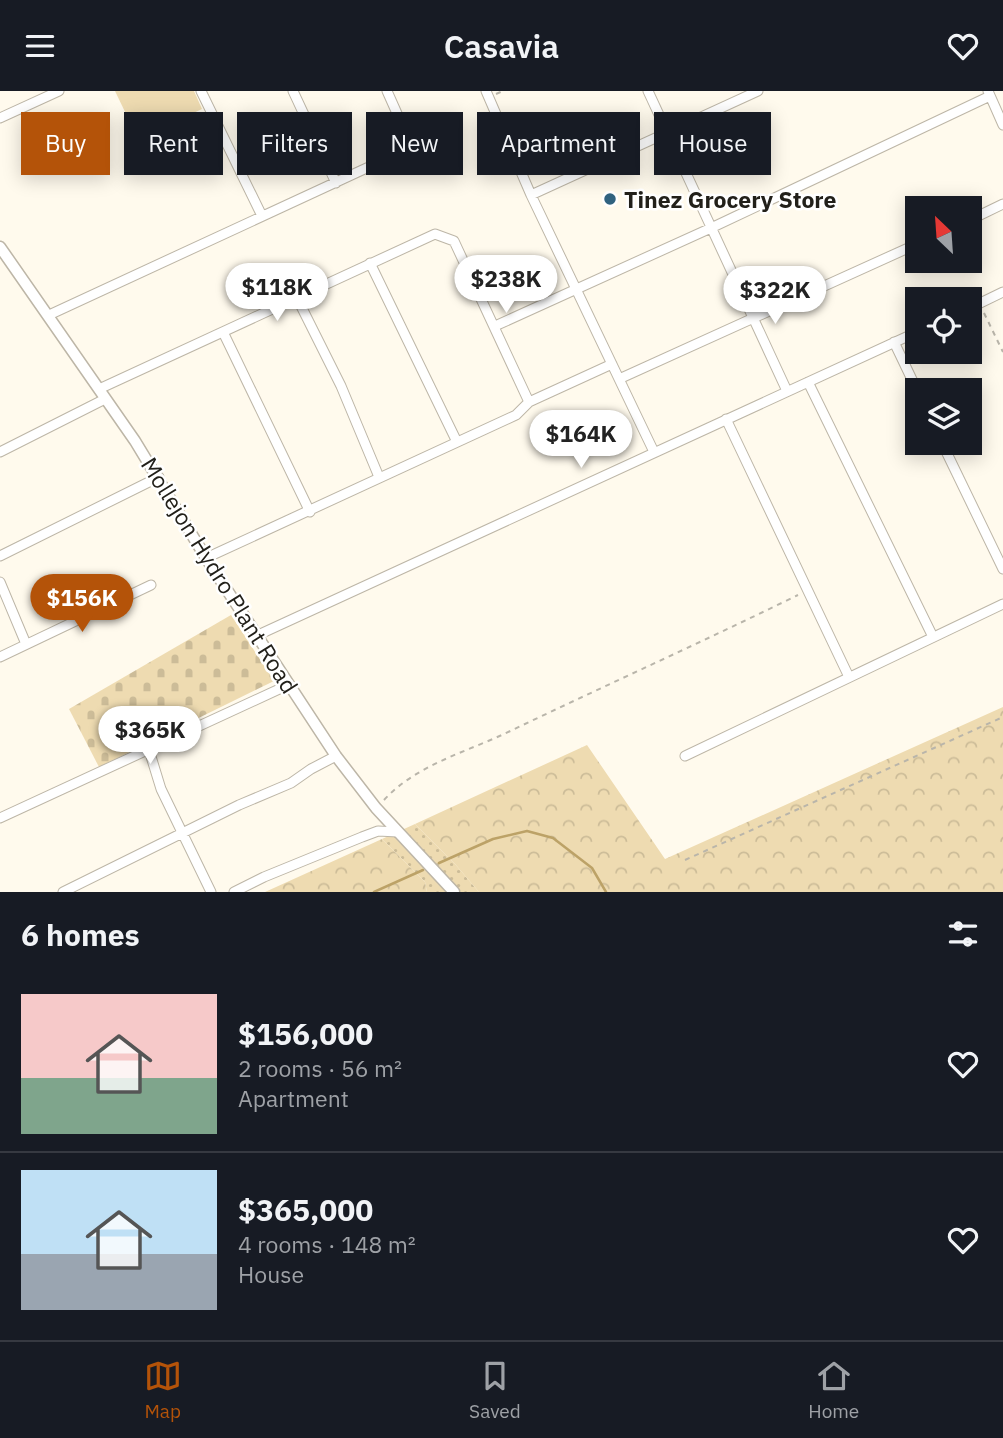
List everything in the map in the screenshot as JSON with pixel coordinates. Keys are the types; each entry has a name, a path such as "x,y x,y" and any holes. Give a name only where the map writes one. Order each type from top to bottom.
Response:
{"street":[{"path":"0,118 59,91"},
{"path":"201,91 262,216"},
{"path":"293,91 336,183"},
{"path":"49,315 412,147 387,91"},
{"path":"486,91 531,195 654,453"},
{"path":"648,91 658,112"},
{"path":"712,112 758,91"},
{"path":"495,326 711,228 989,94 1003,125"},
{"path":"531,195 654,139"},
{"path":"686,175 787,391"},
{"path":"982,214 1003,204"},
{"path":"99,389 435,234 454,241 529,402"},
{"name":"Mollejon Hydro Plant Road","path":"0,247 159,477 206,558 336,756 376,809 454,892"},
{"path":"619,379 905,250"},
{"path":"370,263 457,442"},
{"path":"982,302 1003,292"},
{"path":"296,296 341,386 379,477"},
{"path":"223,332 310,512"},
{"path":"258,635 905,337"},
{"path":"894,342 911,378"},
{"path":"206,558 516,415 529,402 612,364"},
{"path":"808,382 933,637"},
{"path":"0,452 105,399"},
{"path":"726,419 849,677"},
{"path":"948,455 1003,569"},
{"path":"0,556 159,477"},
{"path":"0,582 26,644"},
{"path":"0,656 151,585"},
{"path":"685,755 1003,604"},
{"path":"0,818 288,685"},
{"path":"149,750 161,789 211,892"},
{"path":"63,892 239,805 291,783 336,756"},
{"path":"234,892 377,831 398,832"}],"path":[{"path":"982,309 1003,352"},
{"path":"376,809 393,790 422,770 494,739 808,590"},
{"path":"685,860 1003,717"}],"green space":[{"path":"115,91 194,91 202,109 196,112 125,112"},
{"path":"231,615 274,681 99,767 69,709"},
{"path":"1003,707 1003,892 479,892 415,824 587,745 665,859"},
{"path":"415,824 479,892 427,892 425,882 382,839"},
{"path":"382,839 425,882 427,892 265,892"}],"waterway":[{"path":"439,863 493,839 527,831 553,838 592,868 606,892"},
{"path":"374,892 423,870"}],"place":[{"name":"Tinez Grocery Store","path":"610,199"}]}
